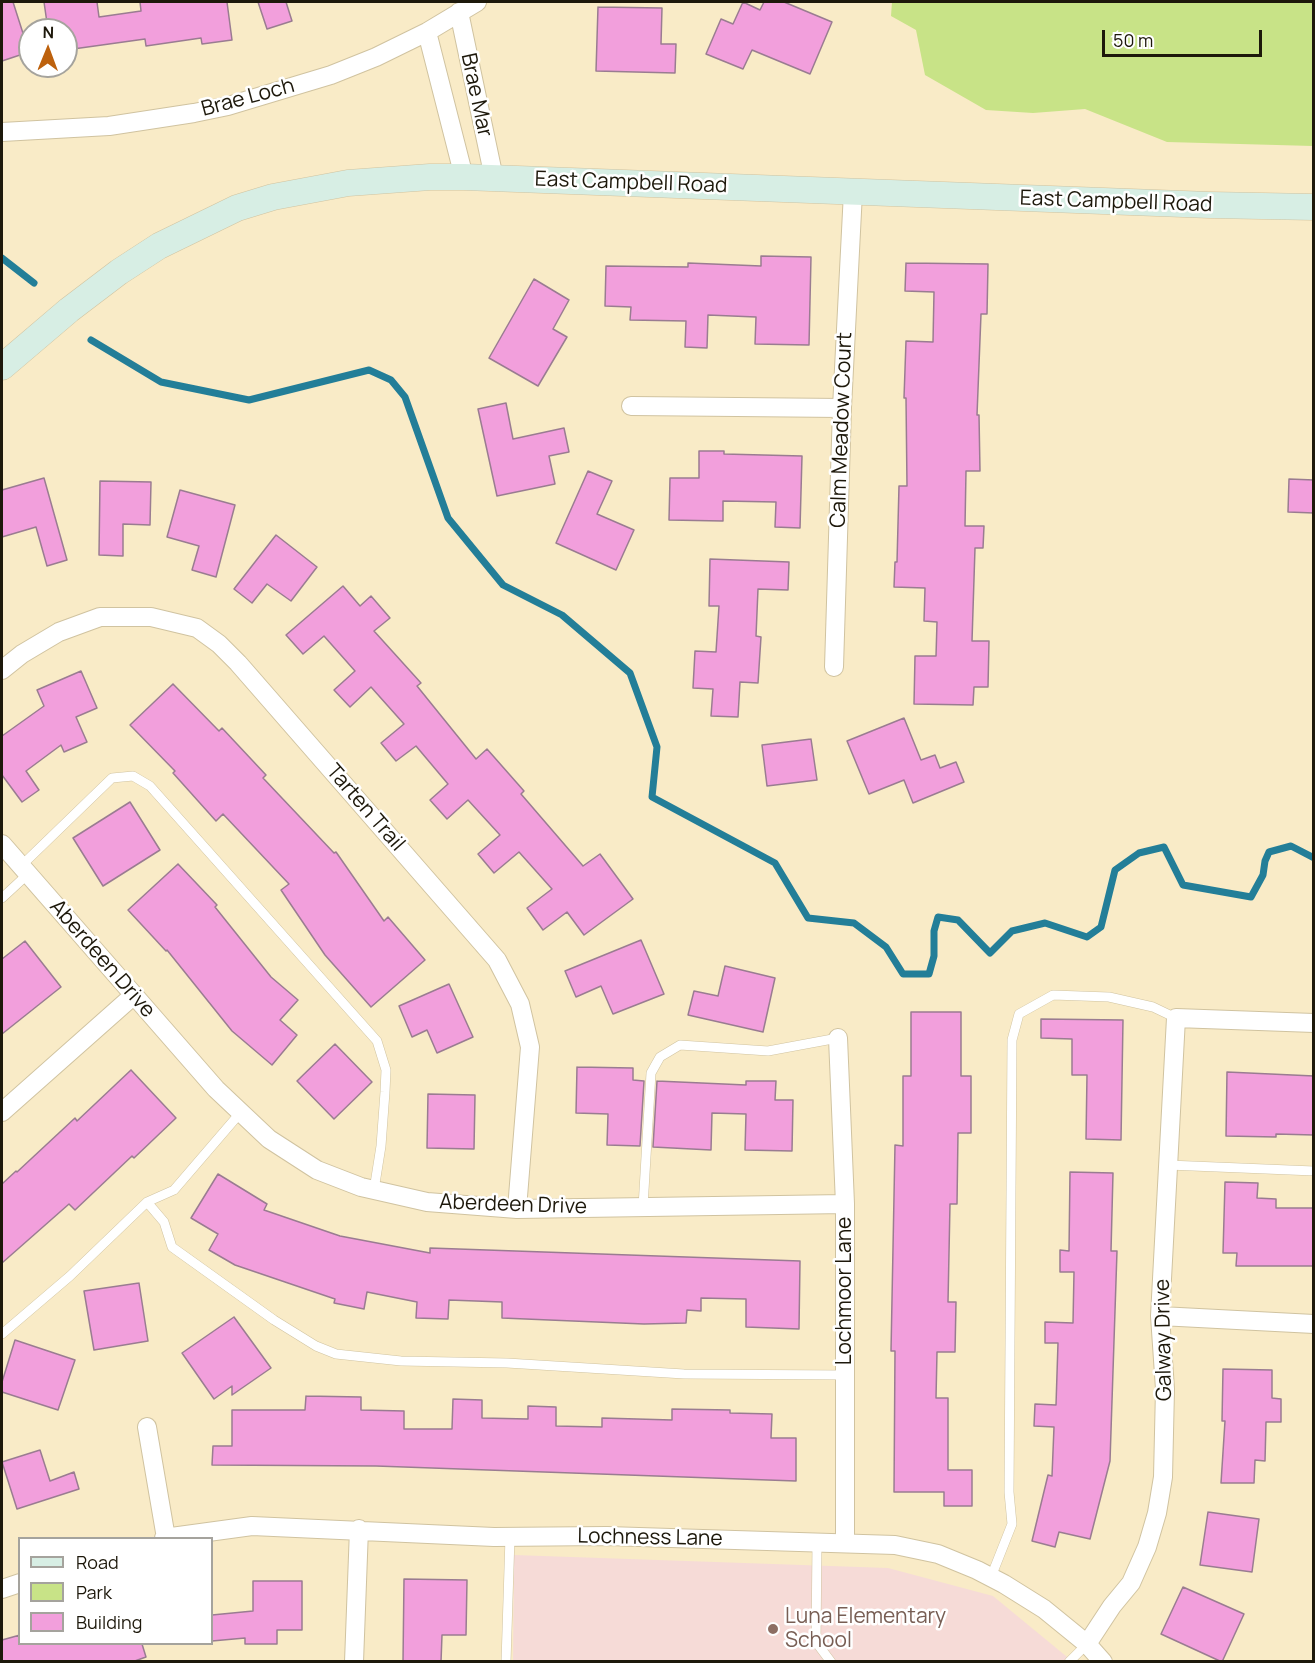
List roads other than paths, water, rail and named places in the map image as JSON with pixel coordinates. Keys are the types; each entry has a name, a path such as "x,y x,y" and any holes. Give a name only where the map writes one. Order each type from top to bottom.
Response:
{"main road":[{"name":"East Campbell Road","path":"2,367 69,310 119,272 159,246 237,208 273,196 348,183 464,177 1314,207"}],"street":[{"name":"Brae Loch","path":"2,132 109,126 228,106 330,75 376,57 427,32 477,2"},
{"name":"Brae Mar","path":"459,12 494,178"},
{"name":"Brae Mar","path":"427,32 464,177"},
{"name":"Calm Meadow Court","path":"834,667 842,408 853,192"},
{"path":"631,406 842,408"},
{"name":"Tarten Trail","path":"2,670 22,654 59,632 100,617 151,617 196,628 219,644 238,663 496,960 520,1004 530,1047 517,1209"},
{"name":"Aberdeen Drive","path":"2,844 216,1089 269,1139 317,1170 374,1190 427,1202 517,1209 845,1204"},
{"path":"2,1112 135,995"},
{"path":"1176,1017 1314,1023"},
{"name":"Galway Drive","path":"1086,1644 1131,1583 1147,1546 1162,1477 1165,1389 1160,1316 1176,1017"},
{"name":"Lochmoor Lane","path":"838,1038 845,1204 845,1543"},
{"path":"1160,1316 1314,1324"},
{"path":"147,1427 165,1537"},
{"name":"Lochness Lane","path":"172,1537 252,1526 510,1536 607,1536 895,1545 938,1554 991,1577 1044,1609 1086,1644 1103,1662"},
{"path":"354,1662 359,1529"},
{"path":"2,1589 18,1584"}],"lane":[{"path":"2,898 24,870 112,778 134,777 150,786 377,1041 386,1071 381,1146 374,1190"},
{"path":"991,1577 1012,1524 1009,1492 1012,1040 1019,1014 1053,995 1109,997 1153,1007 1176,1017"},
{"path":"643,1207 651,1073 660,1058 680,1045 768,1051 838,1038"},
{"path":"2,1334 70,1276 147,1202 174,1190 241,1112"},
{"path":"1168,1165 1314,1171"},
{"path":"147,1202 164,1222 172,1247 274,1320 316,1346 336,1354 401,1361 507,1363 684,1374 845,1375"},
{"path":"506,1662 510,1536"},
{"path":"817,1543 816,1642 831,1662"},
{"path":"1069,1662 1086,1644"}],"waterway":[{"path":"2,258 34,283"},
{"path":"91,340 161,382 249,400 369,370 391,380 405,397 448,518 503,585 562,615 630,673 657,747 652,797 775,863 808,918 854,923 886,947 903,974 929,974 934,956 934,931 938,917 958,920 990,953 1012,931 1045,923 1087,937 1101,927 1115,870 1139,853 1164,847 1183,885 1251,897 1263,875 1269,852 1291,846 1314,858"}],"place":[{"name":"Luna Elementary School","path":"773,1629"}]}
